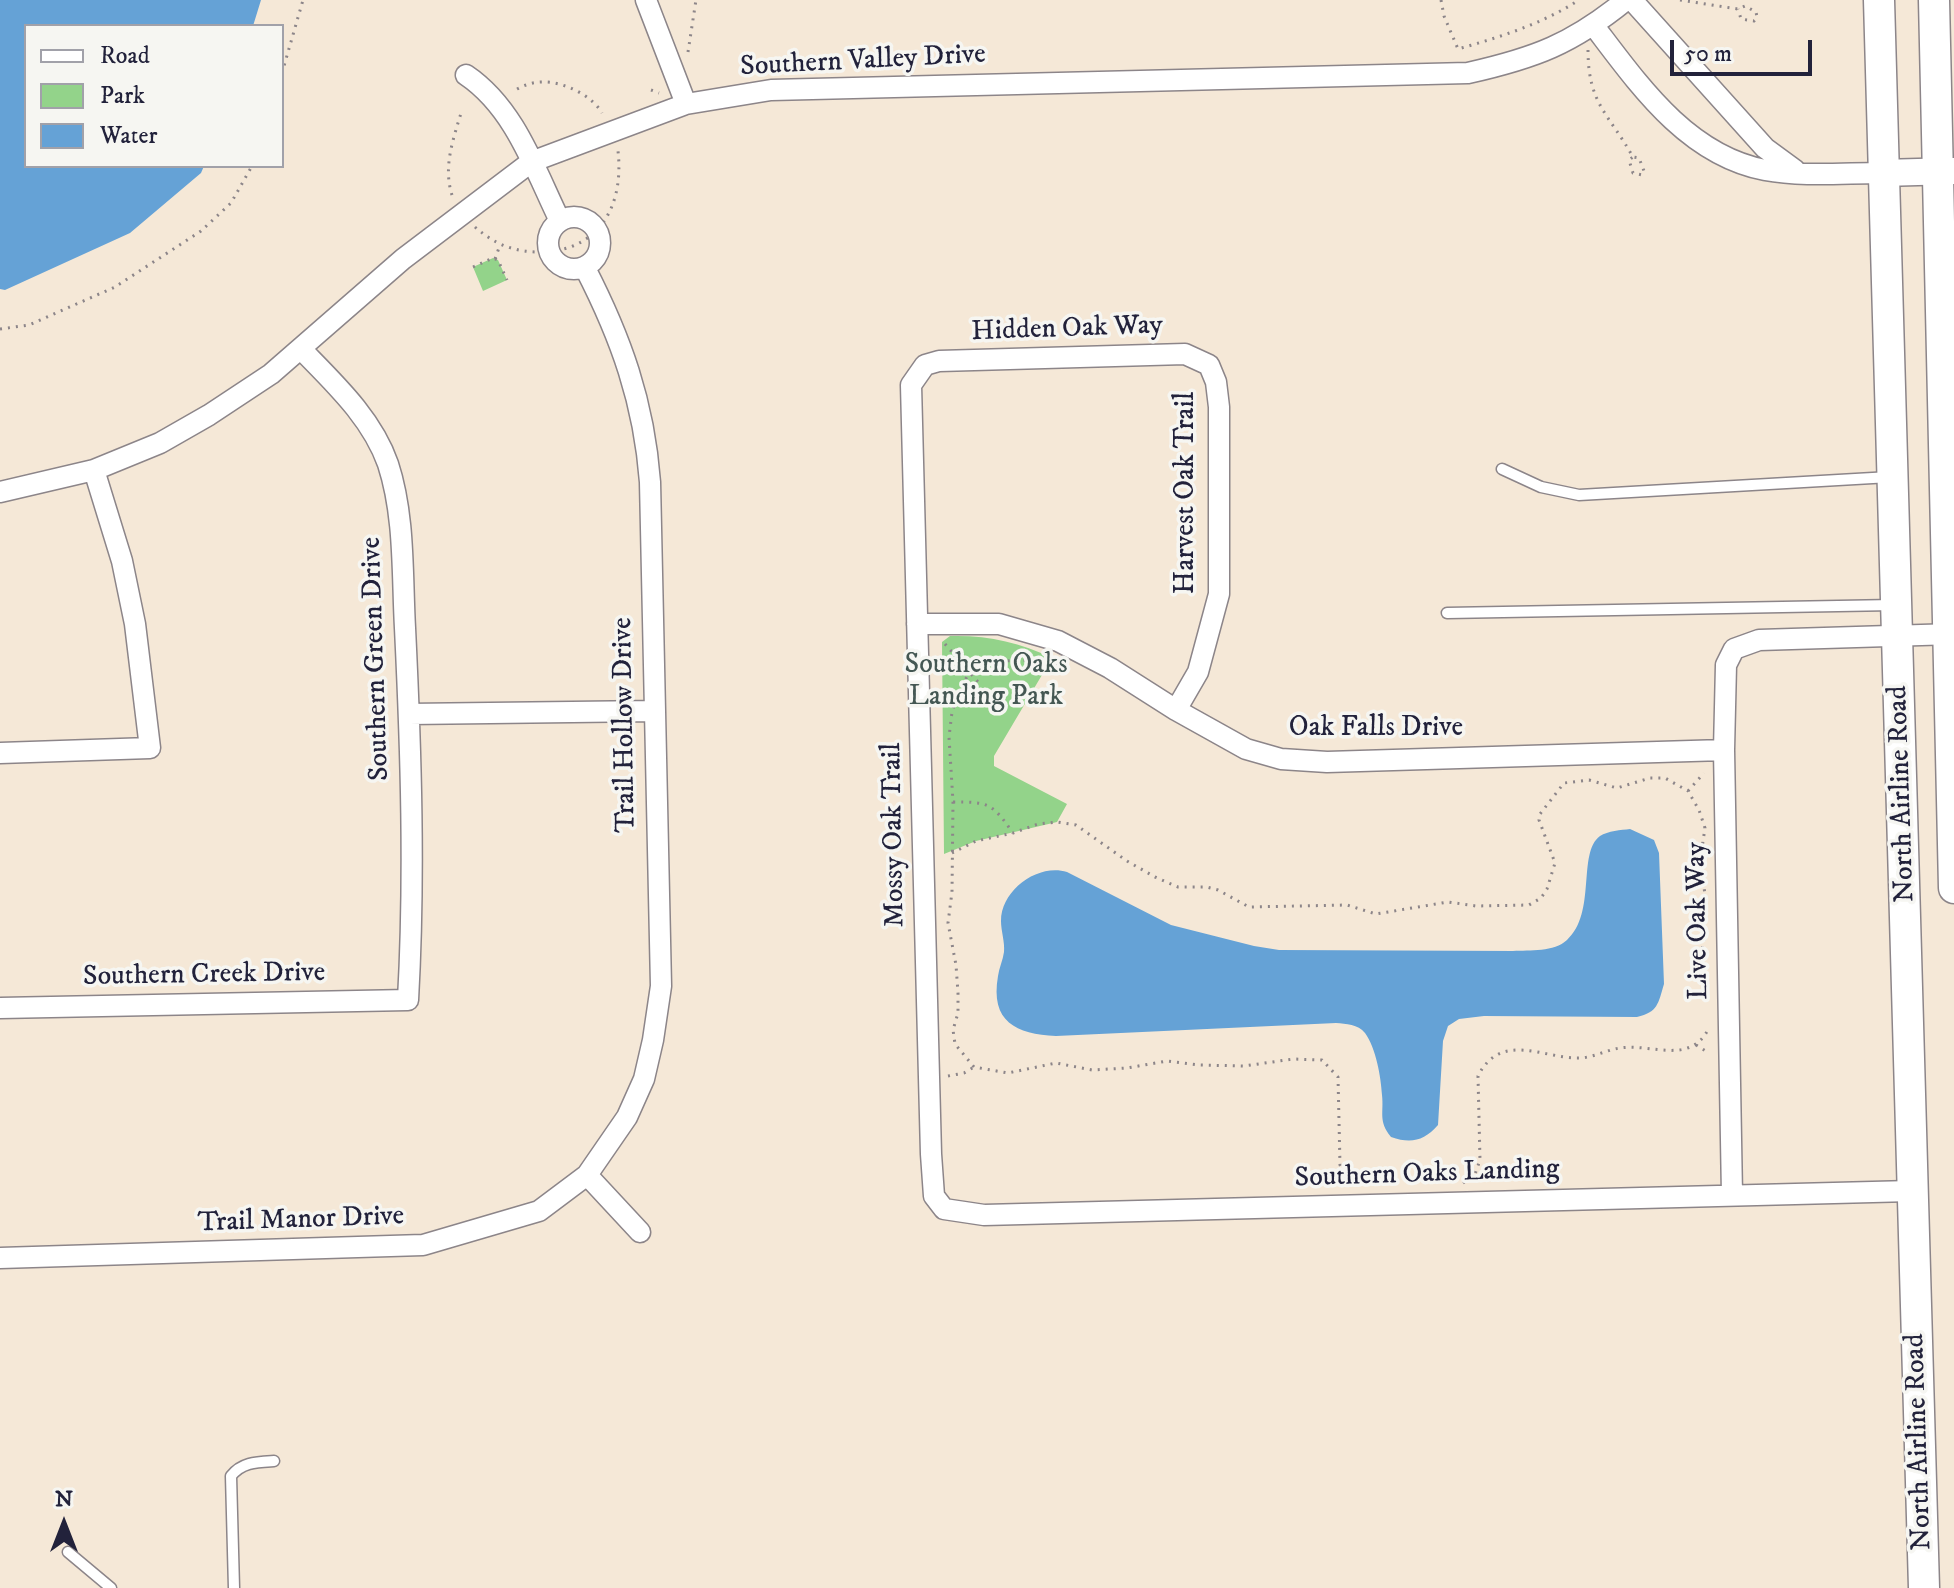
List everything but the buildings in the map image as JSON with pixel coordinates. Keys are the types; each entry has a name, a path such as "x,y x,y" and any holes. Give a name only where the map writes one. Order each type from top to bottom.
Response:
{"main road":[{"name":"North Airline Road","path":"1879,0 1911,1031 1911,1191 1924,1588"},
{"name":"North Airline Road","path":"1934,0 1946,171 1954,888"}],"street":[{"path":"646,0 686,104"},
{"name":"Southern Valley Drive","path":"0,492 94,470 160,443 271,374 403,259 531,162 686,104 771,90 1468,73 1515,62 1555,48 1588,29 1626,0"},
{"path":"1632,0 1765,148 1799,173"},
{"path":"1588,29 1650,97 1704,146 1736,161 1765,170 1799,173 1946,171"},
{"path":"466,75 485,88 501,106 560,221"},
{"path":"577,217 592,224 597,231 600,248 592,263 585,268 567,269 552,260 547,243 549,234 560,221 577,217"},
{"name":"Trail Hollow Drive","path":"585,268 615,328 636,388 647,441 661,986 644,1079 627,1117 587,1175"},
{"name":"Southern Green Drive","path":"301,349 367,420 388,464 400,522 409,714 411,845 408,1000"},
{"name":"Hidden Oak Way","path":"925,365 939,361 1185,354 1209,365"},
{"name":"Mossy Oak Trail","path":"925,365 911,385 922,624 929,1077 934,1196 944,1209"},
{"name":"Harvest Oak Trail","path":"1176,710 1198,672 1219,594 1219,407 1216,382 1209,365"},
{"path":"0,753 150,748 135,624 122,561 94,470"},
{"name":"Oak Falls Drive","path":"922,624 999,624 1058,641 1110,668 1246,749 1281,759 1327,762 1724,750"},
{"path":"1897,636 1952,634"},
{"name":"Live Oak Way","path":"1732,1195 1724,750 1726,665 1734,649 1759,640 1897,636"},
{"path":"409,714 653,711"},
{"name":"Southern Creek Drive","path":"0,1008 408,1000"},
{"path":"587,1175 640,1232"},
{"name":"Trail Manor Drive","path":"0,1258 423,1245 539,1211 587,1175"},
{"name":"Southern Oaks Landing","path":"944,1209 984,1215 1911,1191"}],"lane":[{"path":"1502,469 1541,487 1579,495 1892,477"},
{"path":"1447,613 1896,605"},
{"path":"234,1588 231,1476 238,1468 254,1462 274,1461"},
{"path":"68,1552 111,1588"}],"path":[{"path":"284,66 303,0"},
{"path":"689,61 696,0"},
{"path":"1441,0 1444,16 1458,49 1503,36 1566,9 1579,0"},
{"path":"1680,0 1738,9 1742,6 1752,8 1757,17 1754,21 1741,19 1738,9"},
{"path":"1588,29 1590,86 1633,157 1639,158 1643,164 1642,175 1633,173 1629,167 1629,160 1633,157"},
{"path":"517,89 544,81 557,84 590,100 602,113"},
{"path":"453,196 447,174 461,113"},
{"path":"0,329 29,325 127,279 211,222 231,203 251,168"},
{"path":"500,245 495,259 507,280"},
{"path":"473,267 495,259"},
{"path":"922,624 979,683"},
{"path":"1057,664 1043,660 1000,661 983,665 970,672 960,688 952,712 949,737 953,802 952,892 948,923 958,993 958,1013 953,1030 955,1044 974,1067 1008,1073 1056,1063 1092,1070 1167,1061 1244,1066 1293,1059 1322,1060 1338,1077 1340,1165 1345,1176 1363,1187"},
{"path":"952,853 976,841 1057,822 1076,825 1155,877 1178,887 1218,890 1249,907 1347,905 1376,914 1448,902 1499,907 1529,905 1541,898 1554,872 1553,854 1539,820 1540,814 1564,783 1589,780 1617,788 1650,778 1665,778 1688,791 1705,828 1700,875 1708,910"},
{"path":"953,802 989,804 1013,833"},
{"path":"1710,920 1700,956 1710,999"},
{"path":"1463,1183 1475,1174 1480,1160 1478,1076 1484,1064 1497,1054 1518,1050 1543,1051 1575,1058 1633,1047 1665,1053 1696,1045 1710,1025"},
{"path":"929,1077 964,1073 974,1067"}],"green space":[{"path":"493,258 498,260 507,280 483,291 473,267"},
{"name":"Southern Oaks Landing Park","path":"950,636 1002,641 1052,658 994,756 994,766 1067,804 1057,822 976,841 944,854 942,642"}],"water":[{"path":"0,0 261,0 254,24 24,24 24,168 203,168 130,233 5,290 0,289"},
{"path":"1630,829 1654,840 1659,853 1664,984 1656,1006 1649,1013 1637,1017 1484,1016 1459,1019 1448,1026 1443,1041 1438,1125 1417,1140 1391,1137 1387,1131 1383,1121 1375,1054 1365,1033 1355,1026 1336,1023 1056,1036 1018,1028 1002,1015 998,1004 998,976 1004,952 1003,910 1014,890 1033,875 1056,870 1067,872 1171,925 1279,950 1534,950 1562,944 1576,928 1582,915 1593,844 1603,834"}]}
